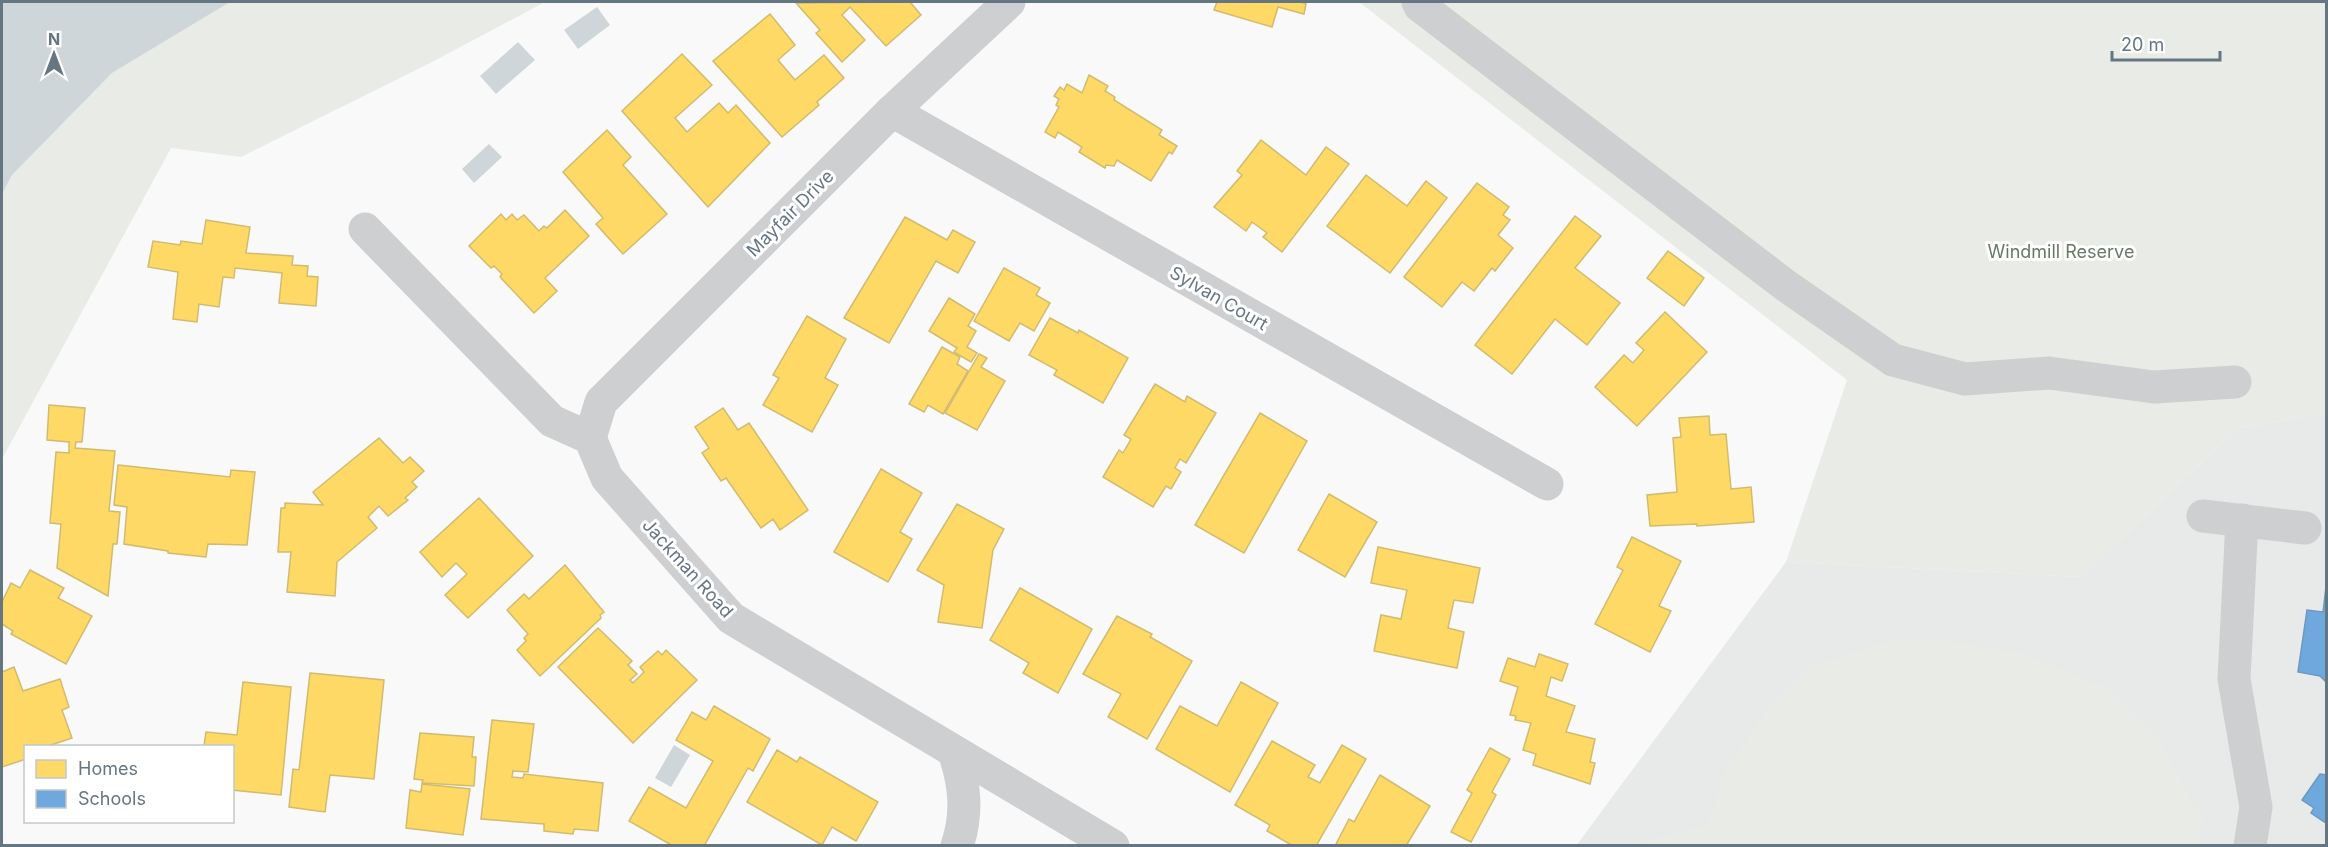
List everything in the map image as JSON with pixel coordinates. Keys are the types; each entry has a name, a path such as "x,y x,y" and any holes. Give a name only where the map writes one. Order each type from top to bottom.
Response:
{"street":[{"name":"Mayfair Drive","path":"590,438 601,402 892,111 1009,2"},
{"path":"1418,2 1420,6 1785,285 1893,360 1965,379 2049,373 2154,387 2235,382"},
{"name":"Sylvan Court","path":"892,111 1546,484"},
{"path":"365,229 552,421 590,438"},
{"name":"Jackman Road","path":"590,438 608,478 731,618 1113,846"},
{"path":"2203,516 2305,528"},
{"path":"2242,520 2234,679 2256,807 2250,846"},
{"path":"954,752 960,769 965,805 964,823 957,846"}],"shaded area":[{"path":"2,2 230,2 112,73 12,175 2,194"},
{"path":"597,7 610,25 578,49 564,30"},
{"path":"518,42 535,60 496,94 480,76"},
{"path":"489,144 502,157 474,183 462,169"},
{"path":"2326,413 2326,845 1576,846 1786,562 2081,577 2238,428"},
{"path":"674,745 690,755 671,787 655,778"}],"green space":[{"path":"230,2 545,2 434,61 241,157 171,148 2,459 2,194 12,175 112,73"},
{"name":"Windmill Reserve","path":"1359,2 2326,2 2326,413 2238,428 2081,577 1786,562 1847,380"},
{"path":"1935,639 2018,652 2101,685 2156,736 2203,819 2200,845 1643,845 1642,841 1707,826 1724,772 1766,711 1816,664 1889,641"}],"building: Homes":[{"path":"910,2 921,15 886,46 850,7 842,15 865,40 842,62 816,33 820,30 796,3"},
{"path":"1217,2 1301,2 1306,4 1304,14 1278,7 1272,27 1214,10"},
{"path":"770,14 795,45 778,60 795,80 824,55 844,78 817,102 819,105 782,137 713,61"},
{"path":"682,54 712,85 675,118 687,132 719,103 728,113 736,105 770,143 708,207 622,111"},
{"path":"1089,75 1108,86 1105,91 1115,97 1114,100 1162,130 1159,135 1177,146 1172,154 1169,152 1151,181 1117,160 1114,166 1106,165 1105,168 1079,152 1082,147 1058,132 1055,138 1045,132 1059,107 1056,105 1059,99 1054,96 1060,87 1064,90 1067,84 1082,93"},
{"path":"607,130 631,157 623,165 667,214 623,254 596,224 603,218 563,172"},
{"path":"1261,140 1306,175 1326,147 1349,164 1282,252 1263,237 1267,233 1252,222 1246,231 1214,207 1242,175 1237,171"},
{"path":"1366,175 1407,206 1426,181 1447,198 1390,273 1327,226"},
{"path":"1477,183 1509,207 1503,215 1510,220 1498,235 1513,248 1495,271 1492,268 1474,291 1462,282 1442,307 1404,277"},
{"path":"565,210 589,236 545,278 557,291 534,313 500,277 502,274 494,266 491,268 469,246 501,214 506,220 512,214 517,220 524,215 539,231 544,226 547,228"},
{"path":"1575,216 1601,236 1575,268 1620,303 1587,345 1555,319 1512,374 1475,345"},
{"path":"905,217 947,240 953,230 975,242 958,273 936,261 889,343 844,318"},
{"path":"206,220 250,227 246,253 293,256 292,265 308,266 307,276 318,277 316,306 279,303 282,273 235,268 234,278 223,277 219,307 199,304 197,322 173,319 178,272 148,267 153,241 180,245 181,241 202,244"},
{"path":"1668,251 1704,278 1684,306 1647,278"},
{"path":"1004,268 1040,288 1036,295 1050,303 1034,331 1020,323 1009,341 974,321"},
{"path":"949,298 975,314 968,326 976,331 967,347 977,353 971,362 954,352 957,348 929,331"},
{"path":"1665,312 1707,352 1637,426 1595,387 1624,355 1633,363 1644,350 1636,343"},
{"path":"807,316 846,339 825,378 838,385 812,432 763,405 779,378 773,375"},
{"path":"1050,318 1078,333 1079,330 1128,358 1103,403 1054,375 1057,370 1029,355"},
{"path":"942,347 960,357 957,364 968,371 943,414 928,405 924,412 909,404"},
{"path":"979,354 987,358 981,367 1005,381 977,430 945,413"},
{"path":"1155,384 1185,402 1187,396 1216,413 1186,463 1180,459 1175,468 1181,472 1171,489 1166,486 1153,507 1103,477 1119,450 1123,453 1131,439 1124,435"},
{"path":"49,405 85,408 82,442 76,442 75,448 115,451 109,511 120,512 117,544 113,544 108,596 57,568 61,524 50,523 56,452 69,453 69,442 47,440"},
{"path":"723,408 738,430 749,423 808,510 780,530 773,519 761,528 726,478 721,481 702,453 709,448 695,427"},
{"path":"1260,413 1307,441 1244,553 1195,525"},
{"path":"1709,416 1710,435 1726,434 1731,489 1751,487 1754,522 1697,526 1697,524 1650,526 1647,495 1677,492 1673,438 1681,437 1679,418"},
{"path":"379,438 403,463 410,457 424,471 412,482 417,487 405,498 408,500 388,516 379,506 368,517 377,528 337,562 335,596 287,592 291,552 278,552 281,508 285,508 285,503 323,505 313,492"},
{"path":"118,465 230,477 231,470 255,472 247,545 208,544 206,557 168,553 168,551 124,544 127,507 114,505"},
{"path":"881,469 922,493 900,532 912,539 888,582 834,552"},
{"path":"1329,494 1377,522 1345,577 1298,550"},
{"path":"479,498 533,556 468,618 445,595 467,574 456,563 442,577 420,552"},
{"path":"957,504 1004,529 993,550 982,628 938,622 944,585 917,570"},
{"path":"1632,537 1681,561 1659,606 1671,611 1650,652 1595,624 1623,570 1617,567"},
{"path":"1378,547 1480,568 1473,603 1454,600 1448,628 1464,632 1457,668 1374,651 1381,615 1401,619 1407,590 1371,583"},
{"path":"565,565 604,612 600,615 601,618 540,676 517,650 526,641 524,638 528,634 507,610 524,594 529,599"},
{"path":"30,570 64,588 58,598 92,616 66,664 11,634 13,631 2,624 2,602 11,583 20,588"},
{"path":"1020,588 1092,629 1058,693 1023,673 1029,663 990,640"},
{"path":"1117,616 1152,634 1150,637 1192,661 1147,739 1108,717 1121,694 1083,674"},
{"path":"598,628 632,661 628,665 637,674 630,680 633,683 644,672 640,667 658,651 662,655 666,650 697,680 633,743 558,667"},
{"path":"1539,654 1568,664 1562,681 1551,677 1546,696 1575,706 1566,732 1595,739 1590,762 1595,763 1590,784 1533,765 1536,754 1523,750 1531,723 1515,720 1516,716 1510,715 1518,687 1500,681 1508,658 1535,667"},
{"path":"14,667 23,691 60,679 69,707 62,710 72,738 51,745 24,745 24,760 2,767 2,672"},
{"path":"310,673 384,680 374,779 330,775 325,812 289,807 293,769 299,770"},
{"path":"243,682 291,687 281,795 234,790 234,745 204,745 206,732 237,735"},
{"path":"1241,682 1278,703 1230,792 1156,749 1180,706 1217,726"},
{"path":"714,706 770,739 753,771 748,768 704,846 673,846 629,821 649,787 686,808 713,761 676,740 692,712 706,720"},
{"path":"492,720 534,724 528,772 513,771 512,777 523,778 524,774 603,783 598,831 574,829 573,834 544,831 544,824 481,819"},
{"path":"420,733 474,737 472,757 476,757 474,786 422,783 423,780 414,779"},
{"path":"1272,741 1315,765 1308,777 1320,783 1342,745 1366,759 1316,846 1293,846 1267,831 1270,825 1235,805"},
{"path":"1490,748 1510,759 1492,792 1496,795 1471,842 1451,832 1472,793 1467,790"},
{"path":"777,750 797,762 800,757 878,802 856,841 832,827 822,845 747,802"},
{"path":"1380,775 1430,806 1406,846 1335,846 1349,819 1354,822"},
{"path":"422,784 470,789 463,835 406,828 410,790 421,792"}],"building: Schools":[{"path":"2326,587 2326,682 2320,676 2298,672 2307,610 2323,612"},
{"path":"2320,774 2326,775 2326,823 2311,813 2314,808 2302,800"}]}
